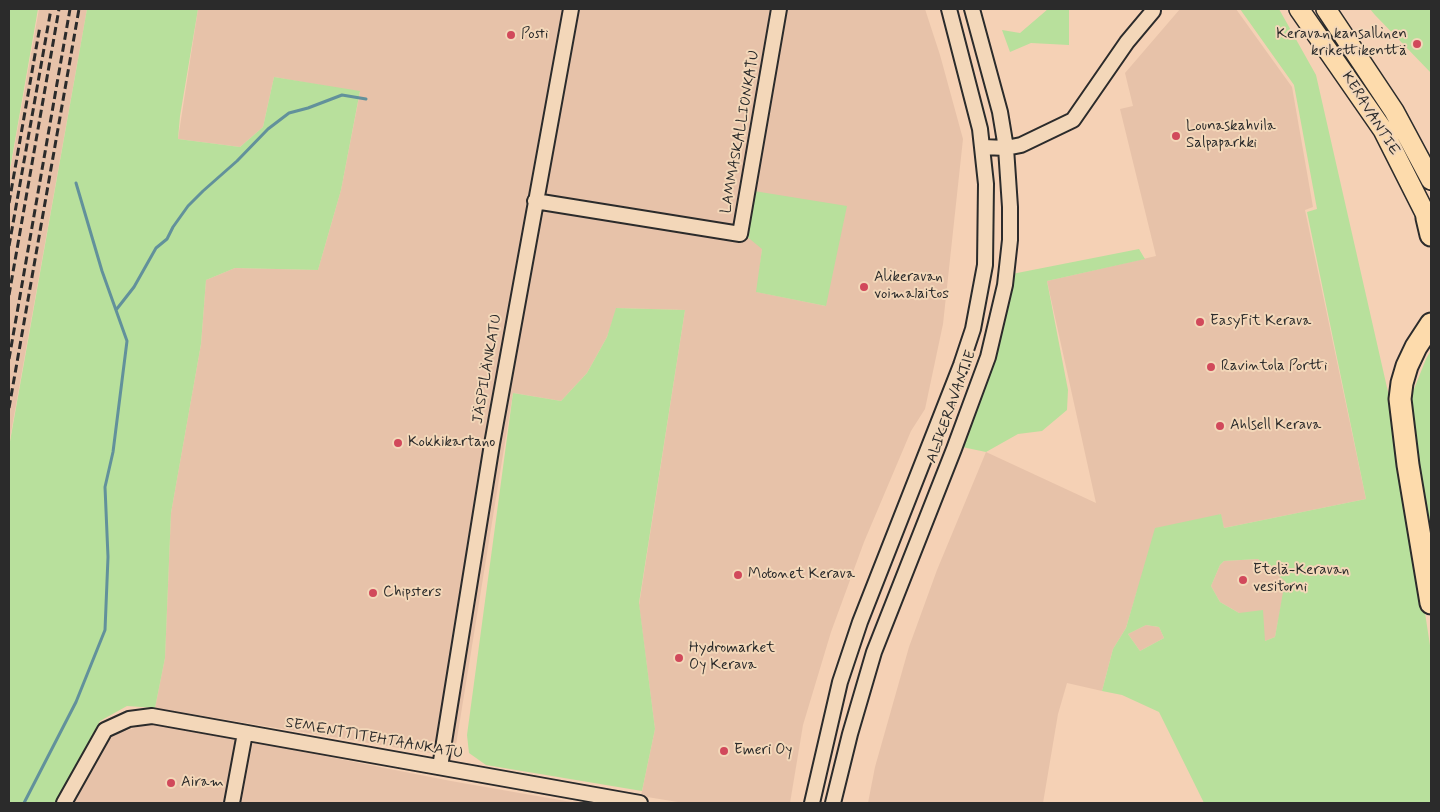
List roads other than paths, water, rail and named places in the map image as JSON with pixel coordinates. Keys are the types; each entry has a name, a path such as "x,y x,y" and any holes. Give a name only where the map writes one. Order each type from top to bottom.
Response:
{"highway":[{"path":"1431,324 1416,347 1407,366 1400,399 1408,465 1431,603"},
{"path":"1404,434 1405,402 1410,380 1416,363 1431,338"}],"main road":[{"name":"KERAVANTIE","path":"1299,9 1382,130 1405,172 1430,226"},
{"name":"KERAVANTIE","path":"1326,9 1394,111 1431,180"}],"street":[{"name":"JÄSPILÄNKATU","path":"440,767 492,444 571,9"},
{"name":"LAMMASKALLIONKATU","path":"535,201 740,234 779,9"},
{"name":"ALIKERAVANTIE","path":"812,803 840,682 854,638 961,366 973,329 985,265 986,184 983,147 966,70 949,9"},
{"name":"ALIKERAVANTIE","path":"833,803 850,734 874,652 988,357 1005,285 1010,240 1006,148 1000,112 972,9"},
{"path":"983,147 1006,148 1021,146 1073,120 1127,42 1153,12"},
{"name":"SEMENTTITEHTAANKATU","path":"64,803 105,730 129,719 152,716 640,803"},
{"path":"232,803 245,733"}],"waterway":[{"path":"116,310 134,287 156,248 167,239 188,206 237,161 268,129 289,113 342,95 366,99"},
{"path":"24,803 76,702 105,630 108,557 105,487 113,452 127,341 102,271 76,183"}],"railway":[{"path":"9,246 51,9"},
{"path":"9,295 59,9"},
{"path":"9,359 70,9"},
{"path":"9,408 79,9"},
{"path":"9,203 40,26"}],"place":[{"name":"Posti","path":"511,35"},
{"name":"Keravan kansallinen krikettikenttä","path":"1417,44"},
{"name":"Lounaskahvila Salpaparkki","path":"1176,136"},
{"name":"Alikeravan voimalaitos","path":"864,287"},
{"name":"EasyFit Kerava","path":"1200,322"},
{"name":"Ravintola Portti","path":"1211,367"},
{"name":"Ahlsell Kerava","path":"1220,426"},
{"name":"Kokkikartano","path":"398,443"},
{"name":"Motonet Kerava","path":"738,575"},
{"name":"Etelä-Keravan vesitorni","path":"1243,580"},
{"name":"Chipsters","path":"373,593"},
{"name":"Hydromarket Oy Kerava","path":"679,658"},
{"name":"Emeri Oy","path":"724,751"},
{"name":"Airam","path":"171,783"}]}
